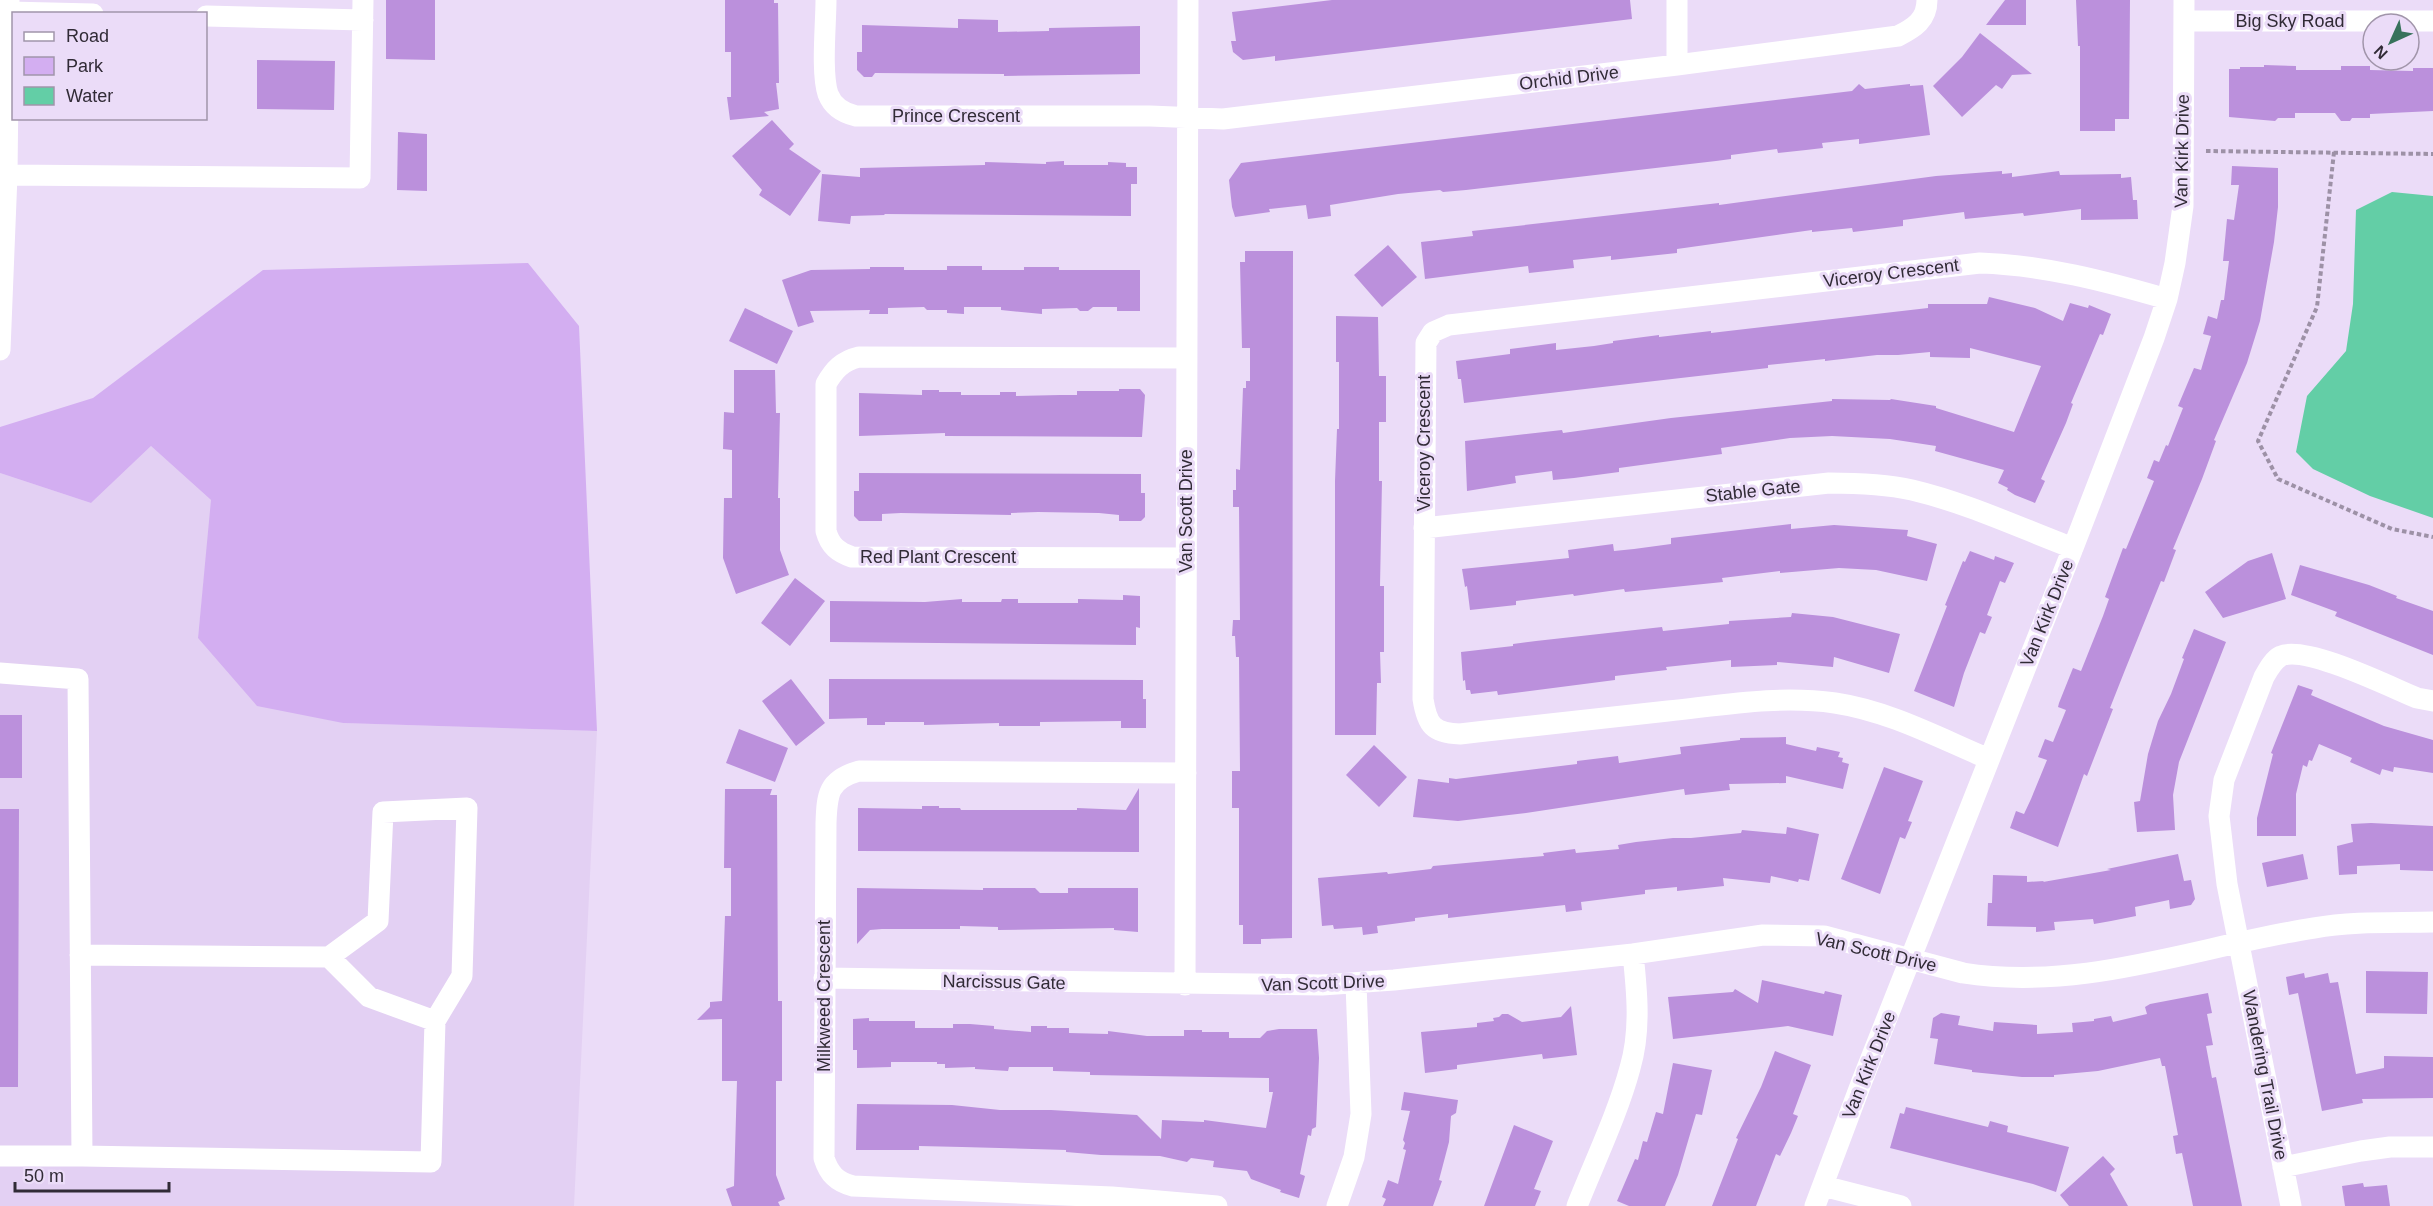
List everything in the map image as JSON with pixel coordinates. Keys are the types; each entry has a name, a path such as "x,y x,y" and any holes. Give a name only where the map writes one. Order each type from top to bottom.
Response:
{"street":[{"name":"Prince Crescent","path":"826,0 825,82 828,96 844,114 856,116 1189,118"},
{"name":"Van Scott Drive","path":"1188,0 1185,985 1356,984 1633,954 1763,935 1824,936 1985,976 2059,977 2109,971 2338,924 2433,922"},
{"path":"1677,0 1677,65"},
{"name":"Orchid Drive","path":"1189,118 1223,119 1677,65 1898,36 1916,27 1927,8 1927,0"},
{"name":"Van Kirk Drive","path":"1819,1196 1862,1081 2073,548 2167,299 2175,264 2183,206 2184,0"},
{"path":"0,350 7,175 9,6 72,12"},
{"path":"7,175 360,178 363,10 207,16"},
{"name":"Big Sky Road","path":"2184,21 2433,21"},
{"name":"Viceroy Crescent","path":"1989,759 1877,714 1836,703 1806,700 1742,701 1460,734 1444,733 1430,724 1423,699 1426,343 1433,332 1449,325 1980,263 2016,264 2068,273 2167,299"},
{"name":"Red Plant Crescent","path":"1186,558 852,557 842,553 835,548 826,531 826,384 834,370 859,357 1187,358"},
{"name":"Stable Gate","path":"1424,528 1840,483 1911,490 1957,504 2073,548"},
{"name":"Wandering Trail Drive","path":"2291,1206 2239,944 2220,835 2224,780 2271,665 2280,656 2296,652 2318,657 2417,698 2433,701"},
{"path":"0,673 78,679 82,1156"},
{"name":"Milkweed Crescent","path":"1186,773 859,771 849,774 833,785 828,794 826,807 824,1158 828,1171 840,1183 853,1186 1112,1197 1217,1206"},
{"path":"0,1156 431,1162 435,1021 462,976 467,808 383,812 378,921 329,957 80,956"},
{"path":"1577,1206 1630,1069 1635,1039 1637,993 1633,954"},
{"path":"329,957 369,997 435,1021"},
{"name":"Narcissus Gate","path":"824,978 1185,985"},
{"path":"1337,1206 1354,1157 1361,1114 1356,984"},
{"path":"2283,1167 2390,1147 2433,1147"},
{"path":"1819,1196 1901,1206"}],"path":[{"path":"2206,151 2433,154"},
{"path":"2334,152 2317,307 2259,441 2278,479 2392,529 2433,537"}],"shaded area":[{"path":"151,446 212,501 198,638 343,723 597,731 574,1206 0,1206 0,473 91,503"}],"green space":[{"path":"528,263 579,326 597,731 343,723 257,706 198,638 211,500 151,446 91,503 0,473 0,427 93,398 263,270"}],"water":[{"path":"2392,192 2433,196 2433,518 2370,496 2313,469 2296,452 2307,396 2346,351 2353,304 2356,210"}],"building":[{"path":"386,0 435,0 435,60 386,59"},
{"path":"725,0 774,0 774,3 778,3 779,83 776,83 779,109 764,112 769,116 730,120 727,97 731,97 731,52 725,52"},
{"path":"1332,0 1630,0 1632,19 1275,61 1275,56 1243,60 1233,52 1231,41 1236,41 1232,12"},
{"path":"2005,0 2026,0 2026,25 1986,25"},
{"path":"2076,0 2130,0 2129,119 2115,119 2115,131 2080,131 2080,46 2078,46"},
{"path":"958,19 998,20 998,32 1049,31 1049,28 1140,26 1140,74 1004,76 1004,74 875,73 872,77 864,77 857,70 857,52 862,52 862,25 958,28"},
{"path":"1980,33 2032,74 2012,75 2002,89 1996,85 1962,117 1933,86 1962,57"},
{"path":"257,60 335,61 334,110 257,109"},
{"path":"2264,65 2296,66 2296,70 2341,70 2341,66 2361,66 2361,72 2421,72 2421,68 2433,68 2433,111 2370,114 2370,118 2352,118 2350,121 2341,121 2335,113 2295,113 2295,118 2278,118 2275,121 2229,117 2229,69 2264,67"},
{"path":"1859,84 1865,89 1910,84 1910,86 1923,85 1930,135 1859,144 1859,139 1822,143 1823,148 1778,153 1777,149 1731,155 1731,159 1716,161 1466,190 1398,194 1330,205 1331,216 1308,219 1306,205 1269,209 1270,212 1235,217 1232,207 1229,180 1241,163 1852,91"},
{"path":"772,120 794,144 789,149 821,171 790,216 759,195 762,190 732,156"},
{"path":"398,132 427,134 427,191 397,190"},
{"path":"1064,161 1064,165 1108,165 1108,162 1126,163 1126,167 1137,167 1137,184 1131,184 1131,216 884,214 851,216 850,224 818,221 822,174 860,177 860,168 985,165 985,162 1046,164 1046,162"},
{"path":"2232,166 2278,168 2278,207 2274,242 2260,321 2247,363 2214,440 2216,441 2202,479 2173,549 2176,550 2164,582 2161,581 2125,670 2110,708 2113,709 2087,776 2084,774 2058,847 2010,828 2016,811 2024,814 2047,760 2038,757 2045,739 2053,742 2066,710 2058,707 2059,703 2073,668 2081,671 2103,616 2109,599 2105,597 2123,548 2126,549 2154,481 2147,478 2154,460 2159,462 2166,445 2168,446 2183,408 2178,406 2194,368 2201,370 2211,336 2203,334 2208,316 2217,319 2221,300 2224,300 2229,261 2223,261 2227,219 2234,220 2239,185 2231,185"},
{"path":"2002,171 2002,174 2012,173 2012,177 2059,171 2060,175 2121,174 2121,178 2131,177 2133,200 2137,200 2138,219 2081,220 2081,209 2024,216 2023,213 1965,219 1964,212 1903,220 1903,226 1853,232 1852,228 1812,232 1812,230 1677,249 1677,253 1611,260 1611,256 1573,260 1574,268 1529,273 1528,266 1425,279 1421,242 1473,236 1472,231 1719,203 1719,205 1936,176"},
{"path":"1388,245 1417,277 1382,307 1354,275"},
{"path":"1245,251 1293,251 1292,938 1261,939 1261,944 1243,944 1243,925 1239,925 1239,808 1232,808 1232,771 1240,771 1239,657 1236,657 1235,636 1232,636 1233,620 1240,620 1239,507 1233,507 1233,490 1236,490 1236,469 1240,470 1243,388 1246,388 1246,381 1250,381 1250,348 1242,348 1240,262 1245,262"},
{"path":"947,266 982,266 982,270 1059,267 1059,270 1140,270 1140,311 1117,311 1117,307 1093,307 1088,311 1080,311 1077,308 1042,309 1042,314 1001,310 1001,307 964,307 964,314 947,313 947,310 927,310 924,307 888,308 888,314 869,314 870,310 810,311 814,322 798,327 782,280 811,270 904,267 904,270 947,270"},
{"path":"1989,297 2035,308 2063,321 2070,303 2088,308 2089,305 2111,314 2103,335 2100,334 2071,403 2073,404 2066,423 2041,479 2045,481 2035,503 2015,495 1998,483 2004,470 1935,451 1936,446 1890,439 1832,436 1790,438 1721,448 1722,454 1619,468 1619,472 1574,478 1553,480 1552,471 1515,476 1516,483 1467,491 1465,441 1562,430 1563,433 1671,418 1832,401 1832,399 1891,399 1936,406 1936,408 2014,432 2041,366 1970,348 1970,358 1930,357 1930,352 1825,361 1825,359 1768,365 1768,368 1464,403 1461,379 1458,379 1456,361 1510,354 1510,349 1556,343 1556,350 1594,346 1659,335 1659,337 1711,331 1711,333 1928,308 1928,304 1987,304"},
{"path":"745,308 793,331 777,364 729,341"},
{"path":"1336,316 1378,317 1379,376 1386,376 1386,422 1379,422 1379,481 1382,481 1380,586 1384,586 1384,652 1380,652 1381,683 1377,683 1376,735 1335,735 1335,481 1337,429 1339,429"},
{"path":"734,370 775,370 776,413 780,413 778,498 780,498 780,550 789,575 736,594 723,558 724,498 732,498 732,450 723,449 724,412 734,413"},
{"path":"1119,389 1140,389 1145,395 1142,437 945,436 945,433 859,436 859,393 922,395 922,390 939,390 939,392 961,392 961,395 1000,395 1000,392 1016,392 1016,396 1077,395 1077,391 1119,391"},
{"path":"859,473 1141,474 1141,493 1145,493 1145,517 1141,521 1119,521 1119,515 1099,513 1038,512 1011,513 1011,515 901,513 882,514 882,521 859,521 854,516 854,491 859,491"},
{"path":"1791,524 1791,529 1834,525 1908,530 1907,536 1937,544 1927,581 1876,570 1839,568 1780,573 1780,571 1722,578 1723,582 1625,592 1624,589 1574,596 1573,594 1516,601 1516,605 1470,610 1462,569 1569,558 1568,550 1613,544 1614,551 1634,549 1671,544 1671,538"},
{"path":"1970,551 1994,560 1995,556 2014,563 2005,583 2000,581 1987,615 1992,617 1985,634 1980,632 1954,707 1914,691 1947,606 1945,605 1963,561 1965,562"},
{"path":"2272,553 2286,599 2223,618 2205,592 2248,561"},
{"path":"2300,565 2369,585 2397,596 2396,598 2433,611 2433,655 2335,616 2337,612 2291,595"},
{"path":"795,578 825,601 790,646 761,623"},
{"path":"1123,595 1140,596 1140,628 1136,627 1136,645 830,642 830,601 925,602 962,599 962,602 1001,602 1002,599 1018,599 1018,603 1078,603 1078,599 1123,600"},
{"path":"1792,613 1833,617 1900,634 1889,673 1834,657 1833,667 1777,662 1777,665 1731,667 1731,660 1666,667 1667,670 1615,676 1615,680 1498,695 1497,691 1471,694 1470,690 1466,690 1465,680 1463,681 1461,652 1662,627 1663,631 1729,624 1729,621 1791,617"},
{"path":"2194,629 2226,642 2179,762 2173,795 2175,830 2137,832 2134,802 2140,801 2148,754 2158,721 2171,694"},
{"path":"791,679 825,723 796,746 762,701"},
{"path":"829,679 1143,680 1143,699 1146,699 1146,728 1121,728 1121,721 1040,722 1040,726 999,726 999,723 924,725 924,722 885,722 885,725 867,725 867,718 829,719"},
{"path":"2298,685 2313,690 2311,695 2384,726 2433,740 2433,773 2394,767 2393,772 2382,769 2380,775 2350,762 2352,758 2319,744 2312,761 2309,760 2307,767 2303,765 2296,794 2296,836 2257,836 2257,818 2273,754 2271,753"},
{"path":"0,715 22,715 22,778 0,778"},
{"path":"739,729 788,748 775,782 726,763"},
{"path":"1786,737 1786,744 1816,751 1817,747 1840,752 1838,757 1843,758 1842,762 1849,764 1843,789 1786,776 1786,783 1729,784 1730,790 1685,795 1684,789 1458,821 1413,817 1418,779 1449,783 1449,778 1577,764 1577,761 1618,756 1619,763 1681,754 1680,747 1740,740 1740,738"},
{"path":"1374,745 1407,777 1379,807 1346,775"},
{"path":"1884,767 1923,781 1908,821 1912,822 1905,839 1900,837 1880,894 1841,879"},
{"path":"1139,788 1139,852 858,851 858,808 922,809 922,806 939,806 939,808 960,808 961,810 1077,810 1077,808 1126,810"},
{"path":"725,789 772,789 770,795 777,795 778,1001 782,1001 782,1081 776,1081 776,1175 785,1199 778,1202 780,1206 732,1206 726,1189 734,1186 737,1081 722,1081 722,1019 697,1020 710,1007 710,1002 722,1001 725,916 731,916 731,868 724,868"},
{"path":"0,809 19,809 18,1087 0,1087"},
{"path":"2351,824 2433,826 2433,871 2400,870 2400,864 2357,866 2357,874 2339,875 2337,846 2353,842"},
{"path":"1787,827 1819,834 1809,881 1799,879 1798,882 1771,876 1770,883 1723,878 1724,886 1677,891 1677,887 1645,890 1645,894 1581,902 1582,910 1566,912 1565,905 1448,918 1448,914 1377,926 1378,933 1363,935 1362,927 1334,929 1333,925 1322,926 1318,878 1387,872 1388,874 1431,869 1433,866 1544,856 1543,853 1575,849 1576,853 1619,849 1618,845 1636,842 1741,833 1742,830 1786,834"},
{"path":"2178,854 2184,881 2191,880 2195,899 2191,905 2170,909 2169,900 2135,907 2136,916 2094,924 2093,919 2054,922 2055,930 2036,932 2036,927 1987,926 1988,903 1992,903 1993,875 2027,876 2027,882 2043,882 2111,870 2107,869"},
{"path":"2303,854 2308,879 2267,887 2262,863"},
{"path":"857,888 983,890 983,888 1035,888 1040,893 1068,893 1068,888 1138,888 1138,932 1114,930 1114,928 998,930 998,927 960,926 960,929 882,929 870,930 857,944"},
{"path":"2366,971 2428,972 2427,1014 2366,1013"},
{"path":"2304,973 2305,978 2328,973 2330,983 2338,982 2356,1074 2384,1068 2384,1056 2433,1057 2433,1098 2362,1099 2363,1103 2322,1111 2298,993 2289,995 2286,977"},
{"path":"1762,980 1824,994 1825,991 1842,995 1833,1036 1788,1026 1673,1039 1668,997 1733,992 1735,989 1758,1003"},
{"path":"2208,993 2212,1013 2207,1014 2213,1045 2206,1046 2212,1078 2216,1077 2242,1206 2193,1206 2182,1153 2176,1154 2173,1136 2178,1135 2165,1066 2162,1066 2160,1058 2098,1071 2054,1075 2054,1077 2022,1077 1972,1072 1972,1070 1934,1064 1938,1039 1930,1038 1933,1018 1941,1013 1960,1016 1958,1025 1993,1031 1994,1022 2037,1025 2037,1034 2073,1032 2072,1023 2094,1021 2094,1019 2111,1016 2113,1022 2147,1014 2145,1007 2150,1004"},
{"path":"1571,1006 1577,1055 1543,1059 1542,1054 1457,1065 1457,1069 1425,1073 1421,1032 1477,1027 1477,1023 1494,1021 1493,1018 1502,1014 1508,1014 1522,1022 1561,1017"},
{"path":"869,1018 869,1021 915,1021 915,1028 953,1028 953,1024 970,1024 994,1026 994,1029 1031,1032 1031,1026 1047,1026 1047,1028 1069,1028 1069,1033 1108,1034 1108,1031 1147,1036 1184,1036 1184,1030 1202,1030 1202,1032 1229,1032 1229,1038 1260,1038 1267,1031 1279,1029 1317,1029 1319,1058 1316,1127 1312,1129 1311,1136 1308,1135 1300,1174 1305,1176 1299,1198 1251,1179 1247,1171 1213,1167 1214,1161 1191,1158 1187,1162 1160,1156 962,1147 919,1146 919,1150 856,1150 857,1104 952,1105 1000,1110 1051,1110 1137,1115 1161,1139 1162,1120 1204,1122 1204,1120 1266,1128 1273,1092 1269,1092 1269,1078 1090,1075 1090,1072 1053,1071 1053,1067 1009,1067 1008,1071 975,1069 975,1067 945,1068 945,1064 937,1064 937,1062 891,1062 891,1067 857,1068 857,1050 853,1050 853,1019"},
{"path":"1775,1051 1811,1065 1793,1114 1798,1116 1780,1156 1776,1154 1756,1206 1712,1206 1738,1139 1736,1138 1761,1087"},
{"path":"1673,1063 1712,1070 1702,1115 1696,1114 1678,1175 1665,1206 1629,1206 1617,1201 1635,1159 1638,1160 1643,1141 1647,1142 1656,1112 1663,1114"},
{"path":"1404,1092 1458,1100 1456,1113 1451,1116 1449,1142 1439,1180 1442,1181 1433,1206 1383,1206 1386,1199 1382,1197 1388,1180 1398,1184 1406,1150 1403,1149 1405,1143 1403,1140 1410,1111 1401,1110"},
{"path":"1906,1107 1988,1127 1990,1121 2008,1126 2007,1132 2069,1147 2056,1192 2033,1184 1890,1148 1900,1113 1904,1114"},
{"path":"1514,1125 1553,1141 1534,1189 1541,1191 1535,1206 1484,1206"},
{"path":"2103,1156 2115,1169 2110,1174 2128,1206 2069,1206 2060,1195"},
{"path":"2363,1183 2364,1187 2387,1185 2390,1206 2345,1206 2342,1186"}]}
